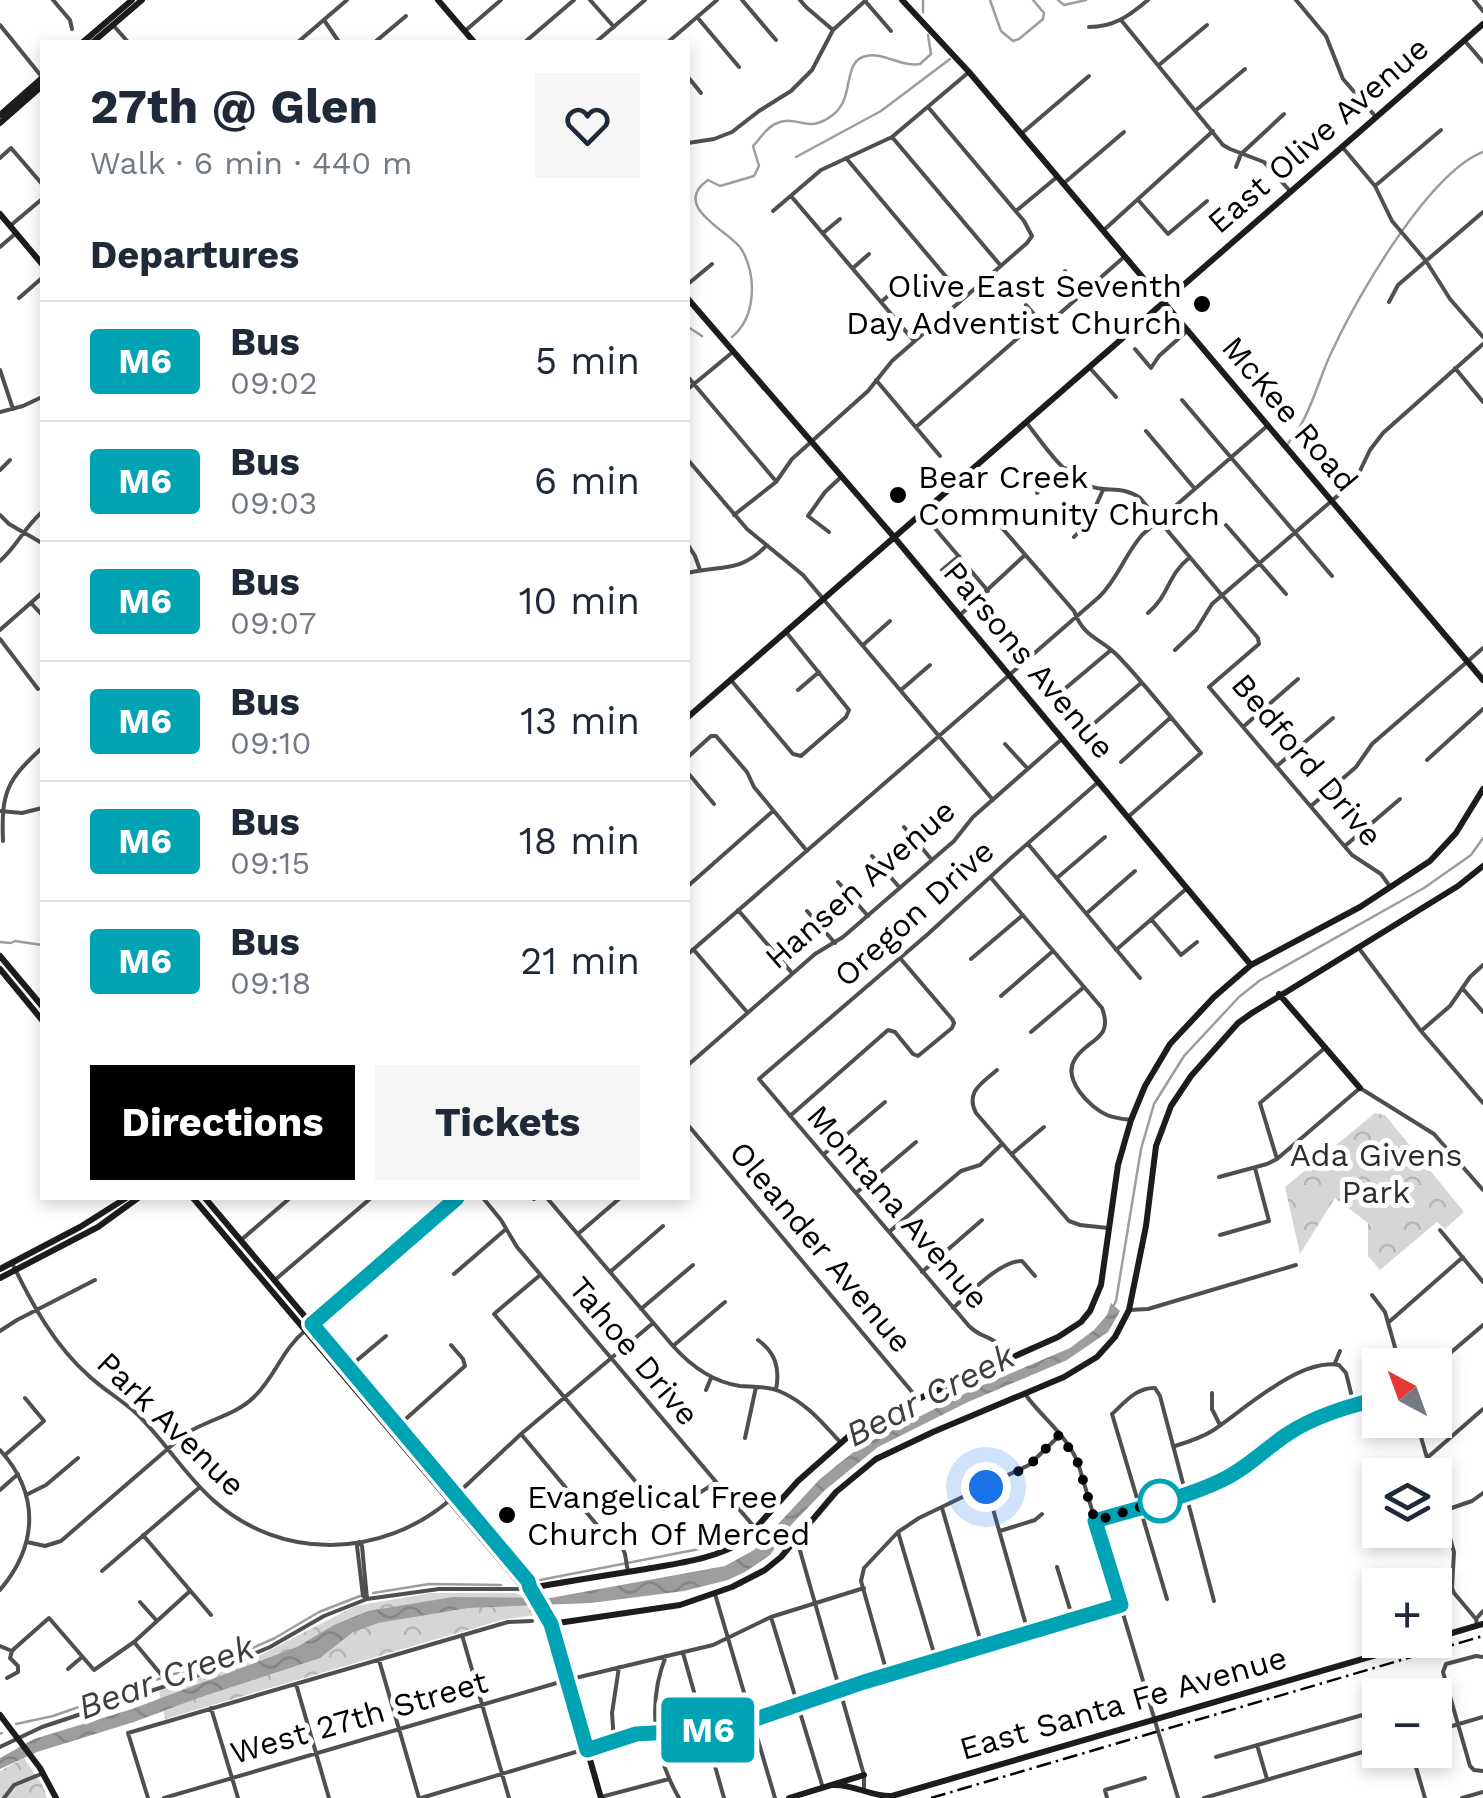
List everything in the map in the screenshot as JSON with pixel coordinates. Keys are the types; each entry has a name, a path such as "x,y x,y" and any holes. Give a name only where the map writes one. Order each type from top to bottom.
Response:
{"street":[{"path":"53,0 70,20 72,29"},
{"path":"113,25 132,0"},
{"path":"86,40 132,0"},
{"path":"95,40 142,0"},
{"path":"300,40 346,0"},
{"path":"438,0 472,40"},
{"path":"465,32 501,0"},
{"path":"527,40 574,0"},
{"path":"590,0 614,27"},
{"path":"598,40 645,0"},
{"path":"670,40 717,0"},
{"path":"742,0 776,40"},
{"path":"800,0 834,30"},
{"name":"McKee Road","path":"902,0 969,72 1483,680"},
{"path":"1089,26 1110,25 1148,0"},
{"path":"1296,0 1326,36 1343,79 1376,117"},
{"path":"1474,0 1483,10"},
{"path":"690,142 732,132 791,92 812,70 834,30 866,1 891,32"},
{"path":"377,40 406,16"},
{"path":"698,17 739,67"},
{"path":"324,20 338,40"},
{"path":"1121,20 1223,144 1264,162 1290,192"},
{"path":"0,24 40,77"},
{"name":"East Olive Avenue","path":"690,714 1483,24"},
{"path":"113,25 126,40"},
{"path":"1158,66 1206,25"},
{"path":"1464,40 1483,62"},
{"path":"1196,111 1244,69"},
{"path":"773,212 822,170 892,138 969,72"},
{"path":"1021,134 1088,76"},
{"path":"690,80 701,93"},
{"path":"0,123 40,82"},
{"path":"0,115 25,97"},
{"path":"734,515 776,482 792,459 868,391 892,360 1032,236 1016,211 928,108"},
{"path":"1236,167 1242,154 1284,114"},
{"path":"1375,186 1441,130"},
{"path":"1102,231 1213,131"},
{"path":"1063,184 1124,132"},
{"path":"892,138 1000,266"},
{"path":"1342,147 1375,186 1392,221 1483,337"},
{"path":"0,158 11,148 40,182"},
{"path":"846,158 964,298"},
{"path":"1016,211 1057,177"},
{"path":"790,195 914,341"},
{"path":"1138,199 1168,234 1207,201"},
{"path":"0,247 40,200"},
{"path":"1389,302 1398,285 1483,212"},
{"path":"0,214 40,261"},
{"path":"824,233 840,219"},
{"path":"853,268 869,254"},
{"path":"916,427 1020,337 1058,316 1124,257"},
{"path":"690,282 712,264"},
{"path":"1065,271 1084,293"},
{"path":"19,298 40,280"},
{"path":"882,302 896,289"},
{"name":"Parsons Avenue","path":"690,301 894,537 1251,965"},
{"path":"1026,305 1043,324"},
{"path":"1135,349 1151,368 1187,331"},
{"path":"1174,650 1196,630 1204,614 1222,596 1352,482 1379,437 1483,344"},
{"path":"690,387 734,352"},
{"path":"1089,366 1116,397"},
{"path":"1455,368 1483,402"},
{"path":"0,370 14,409"},
{"path":"690,379 776,482"},
{"path":"876,380 940,456"},
{"path":"0,412 40,399"},
{"path":"1182,400 1332,576"},
{"name":"Bedford Drive","path":"1026,422 1084,485 1120,488 1140,498 1258,638 1259,644 1208,687 1344,846 1381,874 1392,888"},
{"path":"690,952 1106,591 1132,547 1267,426"},
{"path":"1146,431 1195,489"},
{"path":"0,470 10,460"},
{"path":"690,462 734,515 794,566 992,800"},
{"path":"1037,493 1065,468"},
{"path":"828,532 808,516 841,477"},
{"path":"1074,536 1088,521 1104,489"},
{"path":"0,561 40,514"},
{"path":"0,515 40,542"},
{"path":"996,520 1074,611 1091,638 1110,650 1201,753 1128,817"},
{"path":"1226,525 1286,594"},
{"path":"933,526 988,591"},
{"path":"690,572 741,565 767,546"},
{"path":"690,548 700,570"},
{"path":"959,616 1026,554"},
{"path":"942,570 958,556"},
{"path":"1148,613 1164,598 1176,570 1189,557"},
{"path":"0,630 40,594"},
{"path":"31,602 40,613"},
{"path":"863,645 890,622"},
{"path":"730,679 801,756 849,710 785,632"},
{"path":"0,638 38,689"},
{"path":"1311,806 1356,768 1372,744 1483,648"},
{"path":"1061,692 1110,650"},
{"path":"901,690 930,665"},
{"path":"798,690 819,672"},
{"path":"1243,727 1298,679"},
{"path":"1090,726 1142,684"},
{"path":"1427,760 1483,709"},
{"path":"1120,762 1170,718"},
{"path":"1277,766 1333,718"},
{"path":"690,755 716,736 807,851"},
{"name":"Hansen Avenue","path":"690,1063 792,973 868,916 1062,738"},
{"path":"1006,744 1028,769"},
{"path":"3,840 1,811 11,780 40,750"},
{"path":"690,775 714,804"},
{"name":"Oregon Drive","path":"758,1079 1099,781"},
{"path":"0,1747 20,1741 42,1727 258,1653 324,1616 367,1599 439,1589 532,1591 627,1567 721,1554 744,1542 798,1481 865,1425 1070,1330 1090,1312 1101,1285 1118,1166 1130,1120 1144,1086 1170,1044 1251,965 1392,888 1441,852 1483,789"},
{"path":"1344,846 1400,799"},
{"path":"1,811 40,810"},
{"path":"690,884 773,811"},
{"path":"904,827 932,860"},
{"path":"1057,878 1105,838"},
{"path":"1028,843 1140,978"},
{"path":"872,856 900,888"},
{"path":"551,1624 680,1605 715,1594 766,1570 836,1492 876,1459 1064,1378 1097,1357 1115,1337 1129,1310 1146,1226 1156,1146 1171,1106 1190,1076 1238,1023 1458,886 1483,866"},
{"path":"1088,913 1134,871"},
{"path":"990,877 1102,1008 1106,1023 1100,1036 1074,1059 1072,1076 1074,1084 1103,1113 1130,1120"},
{"path":"838,882 868,916"},
{"path":"1116,950 1186,889"},
{"path":"738,910 792,973"},
{"path":"806,911 835,943"},
{"path":"971,959 1023,915"},
{"path":"1151,920 1182,955 1197,942"},
{"path":"1358,947 1421,1031 1483,1102"},
{"path":"693,949 747,1012"},
{"path":"1001,996 1053,951"},
{"path":"0,956 39,1003"},
{"path":"790,1116 888,1030 895,1032 918,1056 952,1028 952,1019 900,958"},
{"path":"1421,1031 1450,1006 1470,976 1483,965"},
{"path":"0,970 39,1003"},
{"path":"1032,1032 1084,987"},
{"path":"1462,988 1483,1012"},
{"path":"1280,994 1360,1088 1434,1134 1483,1190"},
{"path":"1277,1158 1260,1102 1326,1047"},
{"path":"997,1070 978,1086 971,1099 976,1113 1069,1221 1108,1228"},
{"name":"Montana Avenue","path":"758,1079 953,1308 975,1332 995,1340 1006,1358"},
{"path":"1219,1178 1277,1158 1360,1088"},
{"path":"823,1155 885,1102"},
{"path":"1012,1154 1044,1127"},
{"name":"Oleander Avenue","path":"690,1128 918,1399"},
{"path":"856,1193 916,1142"},
{"path":"888,1232 961,1171 980,1165 1002,1144"},
{"path":"1220,1234 1268,1221 1254,1168"},
{"path":"0,1278 123,1200"},
{"path":"0,1269 14,1267 98,1227 135,1200"},
{"path":"195,1200 528,1581 551,1624 601,1798 668,1779"},
{"path":"207,1200 275,1280 309,1327 348,1367 395,1429"},
{"path":"241,1240 288,1200"},
{"path":"275,1280 370,1200"},
{"path":"27,1542 45,1546 61,1541 202,1423 252,1400 267,1383 285,1350 455,1200"},
{"name":"Tahoe Drive","path":"484,1200 540,1275 756,1530"},
{"path":"549,1200 694,1366 711,1378 737,1386 776,1390 800,1401 840,1442"},
{"path":"578,1234 618,1200"},
{"path":"98,1227 98,1221 112,1208"},
{"path":"922,1272 982,1220"},
{"path":"609,1272 663,1226"},
{"path":"454,1274 506,1229"},
{"path":"1440,1230 1483,1282"},
{"path":"1389,1322 1463,1257"},
{"path":"953,1308 1003,1266 1016,1260 1022,1261 1035,1276"},
{"path":"641,1309 693,1264"},
{"path":"1129,1310 1148,1308 1296,1265"},
{"name":"Park Avenue","path":"14,1267 36,1310 75,1363 137,1414 200,1487 230,1514 270,1535 304,1543 359,1542 404,1531 421,1522 654,1323"},
{"path":"540,1275 494,1314 648,1494 663,1501 689,1497 716,1482"},
{"path":"0,1331 95,1280"},
{"path":"1372,1295 1385,1312 1396,1348"},
{"path":"673,1346 725,1302"},
{"path":"1452,1351 1483,1324"},
{"path":"348,1367 386,1336"},
{"path":"758,1340 776,1364 776,1390"},
{"path":"395,1429 465,1366 450,1344"},
{"path":"1336,1363 1340,1350"},
{"path":"1336,1363 1346,1374 1354,1405"},
{"path":"1174,1447 1199,1438 1276,1385 1336,1363"},
{"path":"706,1390 711,1378"},
{"path":"1167,1599 1112,1414 1150,1386 1160,1396 1214,1601"},
{"path":"745,1438 756,1387"},
{"path":"1212,1393 1212,1409 1220,1425"},
{"path":"1025,1394 1060,1434 1078,1463 1178,1798"},
{"path":"0,1590 16,1569 27,1542 29,1513 18,1474 2,1452 44,1421 25,1398"},
{"path":"1095,1521 1186,1494 1234,1474 1308,1422 1362,1403"},
{"path":"1421,1438 1427,1458 1483,1409"},
{"path":"521,1434 597,1524 620,1542 627,1567"},
{"path":"888,1674 861,1581 864,1568 898,1532 919,1518 1029,1466 1060,1434"},
{"path":"26,1495 78,1458"},
{"path":"0,1490 18,1474"},
{"path":"102,1572 200,1487"},
{"path":"986,1487 1028,1632"},
{"path":"1452,1508 1483,1493"},
{"path":"453,1497 521,1585 532,1591"},
{"path":"942,1508 982,1646"},
{"path":"1000,1531 1042,1514"},
{"path":"898,1532 936,1660"},
{"path":"143,1536 211,1615"},
{"path":"796,1539 841,1689 864,1775 864,1791"},
{"path":"359,1542 367,1599"},
{"path":"1452,1545 1452,1588 1479,1623"},
{"path":"1058,1567 1073,1619"},
{"path":"510,1590 515,1577"},
{"path":"541,1604 544,1592 552,1584"},
{"name":"West 27th Street","path":"164,1798 567,1680 728,1639 771,1618 864,1588"},
{"path":"7,1678 16,1676 19,1670 11,1660 14,1649 50,1618 94,1670 134,1642 190,1591"},
{"path":"715,1594 775,1798"},
{"path":"140,1602 157,1621"},
{"path":"378,1660 420,1798 636,1734 705,1730 753,1720 888,1674 1121,1605"},
{"path":"1479,1623 1483,1612"},
{"path":"771,1618 823,1788"},
{"path":"148,1798 128,1734 512,1620 532,1620"},
{"name":"East Santa Fe Avenue","path":"1452,1632 1479,1623"},
{"path":"462,1635 509,1798"},
{"path":"134,1642 168,1683"},
{"path":"0,1646 14,1649"},
{"path":"682,1652 724,1798"},
{"path":"666,1656 656,1689 654,1716 668,1779 679,1798"},
{"path":"68,1669 82,1657"},
{"path":"1483,1657 1464,1659 1443,1668 1470,1766 1483,1771"},
{"name":"East Santa Fe Avenue","path":"833,1785 892,1796 1366,1658"},
{"path":"614,1742 612,1714 620,1666"},
{"path":"296,1684 329,1798"},
{"path":"212,1708 238,1798"},
{"path":"0,1714 36,1761 56,1798"},
{"path":"1216,1758 1362,1715"},
{"path":"1452,1726 1483,1716"},
{"path":"1258,1745 1268,1780"},
{"path":"1204,1798 1362,1752"},
{"path":"1416,1768 1425,1798"},
{"path":"4,1798 14,1785 44,1773"},
{"name":"East Santa Fe Avenue","path":"789,1798 864,1775"},
{"path":"1107,1798 1105,1790 1145,1778"},
{"path":"1462,1798 1483,1792"}],"green space":[{"name":"Ada Givens Park","path":"1375,1113 1385,1115 1464,1212 1445,1229 1437,1222 1380,1270 1368,1256 1368,1223 1335,1198 1300,1254 1285,1187"},
{"path":"431,1593 515,1593 524,1596 536,1615 502,1620 165,1719 159,1691 249,1661 355,1606"},
{"path":"24,1758 47,1798 0,1798 0,1771"}],"water":[{"path":"1111,1303 1120,1311 1108,1332 1067,1360 968,1402 878,1447 825,1490 791,1525 770,1555 728,1580 684,1591 591,1603 468,1608 378,1623 353,1632 320,1658 37,1752 0,1769 0,1758 34,1739 132,1709 297,1647 368,1611 453,1597 550,1598 725,1566 754,1550 820,1479 861,1446 974,1389 1070,1348 1094,1330 1107,1315"}],"waterway":[{"path":"923,0 923,12"},
{"path":"990,0 1001,31 1013,41 1043,19 1044,13 1033,0"},
{"path":"1058,0 1064,5 1086,0"},
{"path":"732,337 750,308 750,272 742,250 699,209 695,200 698,190 708,180 720,186 754,176 759,166 753,146 769,128 783,121 810,124 825,120 840,107 859,59 872,55 920,64 931,54 928,35"},
{"path":"796,157 881,111 950,59"},
{"path":"1287,445 1308,410 1345,325 1397,238 1440,184 1483,152"},
{"path":"690,328 702,336"},
{"name":"Bear Creek","path":"1113,1307 1141,1149 1154,1104 1184,1056 1259,981 1424,888 1471,855 1483,838"},
{"path":"0,942 40,945"},
{"path":"540,1580 725,1544 748,1526"},
{"path":"373,1593 429,1584 501,1585"},
{"path":"16,1724 53,1716 170,1675 224,1661 319,1612 360,1596"}],"railway":[{"path":"931,1798 1483,1636"}],"bus line":[{"name":"M6","path":"455,1200 312,1324 528,1581 551,1624 587,1750 636,1734 705,1730 753,1720 864,1682 1121,1605 1095,1521 1222,1480 1308,1422 1362,1403"}],"place":[{"name":"Olive East Seventh Day Adventist Church","path":"1202,304"},
{"name":"Bear Creek Community Church","path":"898,495"},
{"name":"Evangelical Free Church Of Merced","path":"507,1515"}],"route":[{"path":"986,1487 1029,1466 1060,1434 1078,1463 1095,1521 1163,1500 1160,1501"}]}
